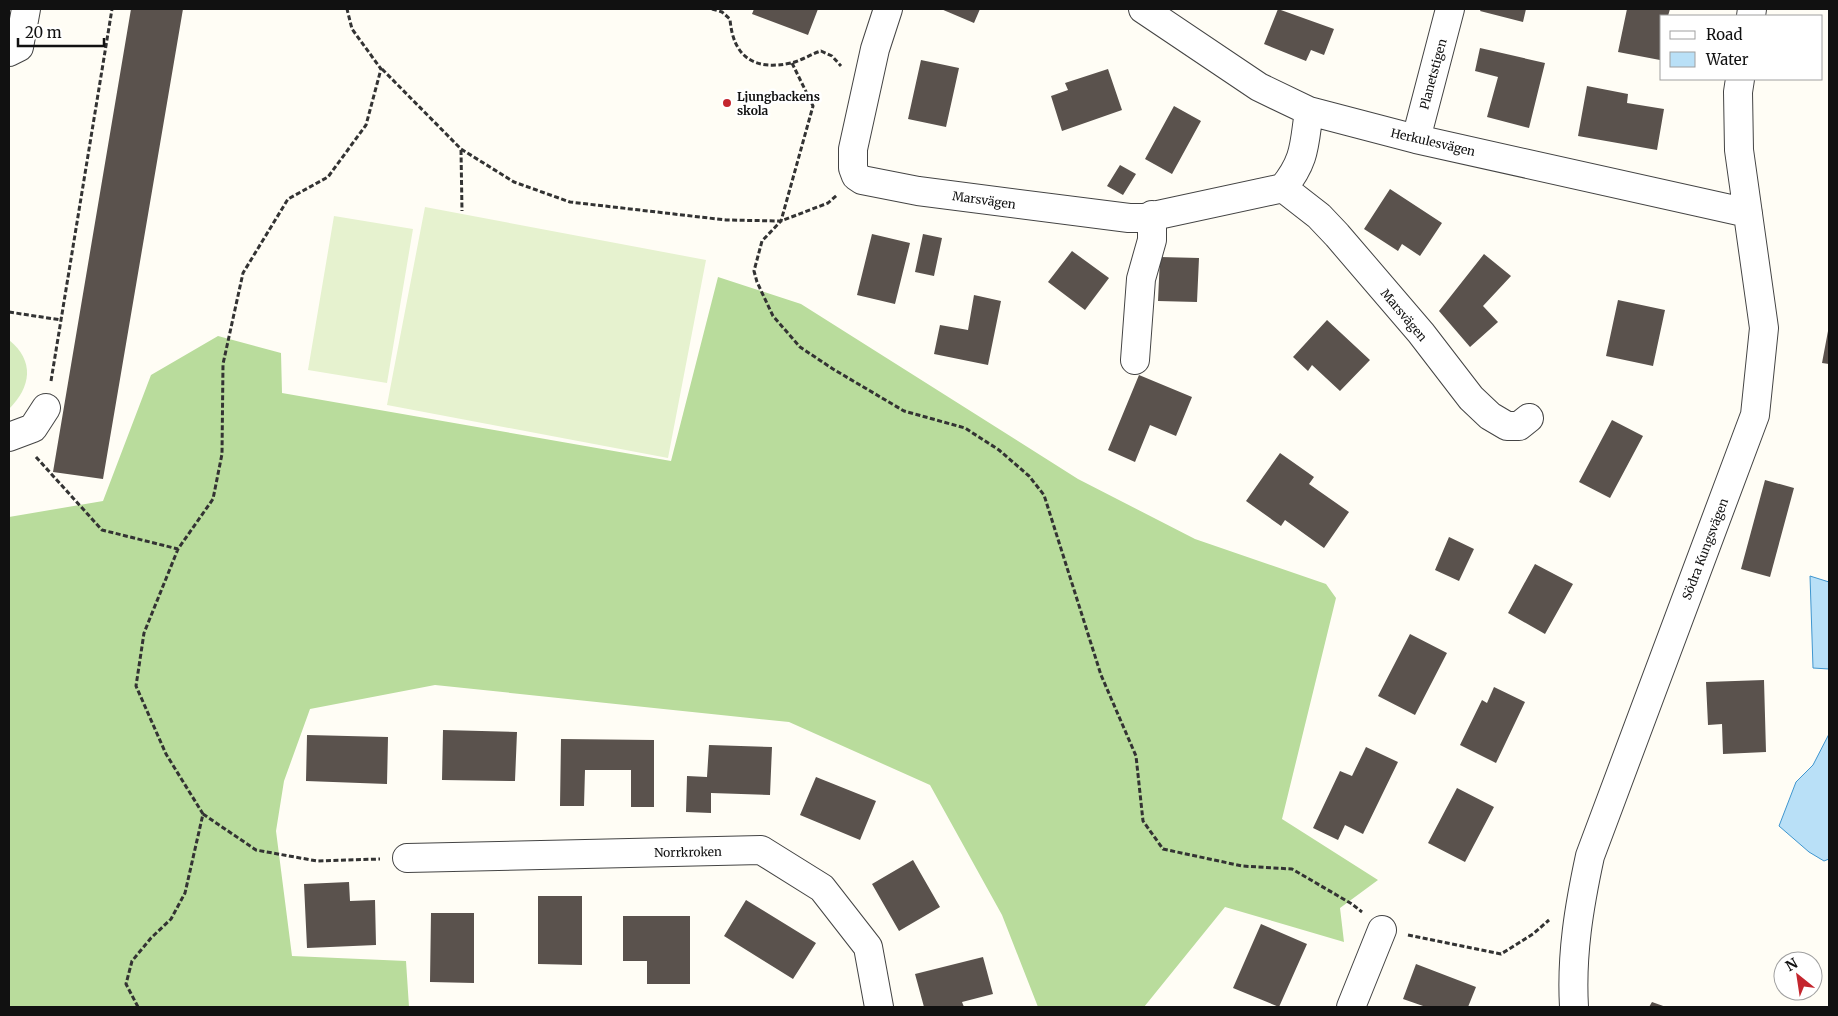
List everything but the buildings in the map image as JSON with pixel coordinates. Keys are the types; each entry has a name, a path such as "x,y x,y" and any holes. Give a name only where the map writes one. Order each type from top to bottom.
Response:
{"street":[{"path":"9,52 19,47 26,9"},
{"path":"856,176 853,168 853,149 876,49 888,9"},
{"name":"Herkulesvägen","path":"1143,9 1259,88 1309,111 1416,139 1748,213"},
{"name":"Planetstigen","path":"1416,139 1450,9"},
{"name":"Södra Kungsvägen","path":"1574,1007 1572,977 1579,908 1590,856 1755,415 1764,328 1739,150 1738,92 1740,80"},
{"path":"1283,188 1300,165 1305,149 1309,111"},
{"name":"Marsvägen","path":"856,176 872,183 918,191 1106,217 1129,218 1283,188 1319,216 1337,235 1421,333 1471,398 1490,416 1507,426 1519,426 1528,418"},
{"path":"1135,360 1141,279 1152,240 1152,215"},
{"path":"9,437 32,428 46,408"},
{"name":"Norrkroken","path":"407,858 761,850 822,888 868,947 879,1007"},
{"path":"1351,1007 1382,930"}],"path":[{"path":"46,408 112,9"},
{"path":"346,9 352,29 381,69 461,149 514,182 570,202 726,220 780,221 828,203 856,176"},
{"path":"712,9 722,12 730,19 731,36 739,51 750,63 768,65 792,63 821,51 832,56 841,65 842,74"},
{"path":"792,63 813,106 780,221 762,241 754,271 756,282 773,316 800,347 904,410 965,428 999,450 1029,476 1044,494 1101,675 1136,756 1144,821 1163,849 1242,866 1292,869 1352,904"},
{"path":"381,69 366,125 328,177 288,199 243,273 223,364 222,454 213,499 178,549 144,633 136,686 166,754 203,814 256,850 317,861 407,858"},
{"path":"461,149 462,211"},
{"path":"9,312 61,320"},
{"path":"35,456 102,530 178,549"},
{"path":"138,1007 126,984 132,961 151,938 171,919 185,893 203,814"},
{"path":"1382,930 1501,954 1533,934 1558,912 1579,908"}],"green space":[{"path":"425,207 706,260 668,458 387,405"},
{"path":"334,216 413,229 387,383 308,370"},
{"path":"718,277 801,304 1078,479 1195,539 1326,584 1336,598 1282,819 1378,880 1340,908 1344,942 1225,907 1144,1007 1038,1007 1002,915 930,785 789,722 435,685 310,709 284,781 276,831 292,956 406,961 409,1007 9,1007 9,517 103,501 151,375 218,336 281,353 282,393 671,461"},
{"path":"9,340 23,357 27,374 22,392 9,409"}],"water":[{"path":"1810,576 1829,582 1829,669 1813,668"},
{"path":"1829,734 1829,859 1824,861 1809,852 1779,826 1796,782 1813,765"}],"place":[{"name":"Ljungbackens skola","path":"727,103"}]}
